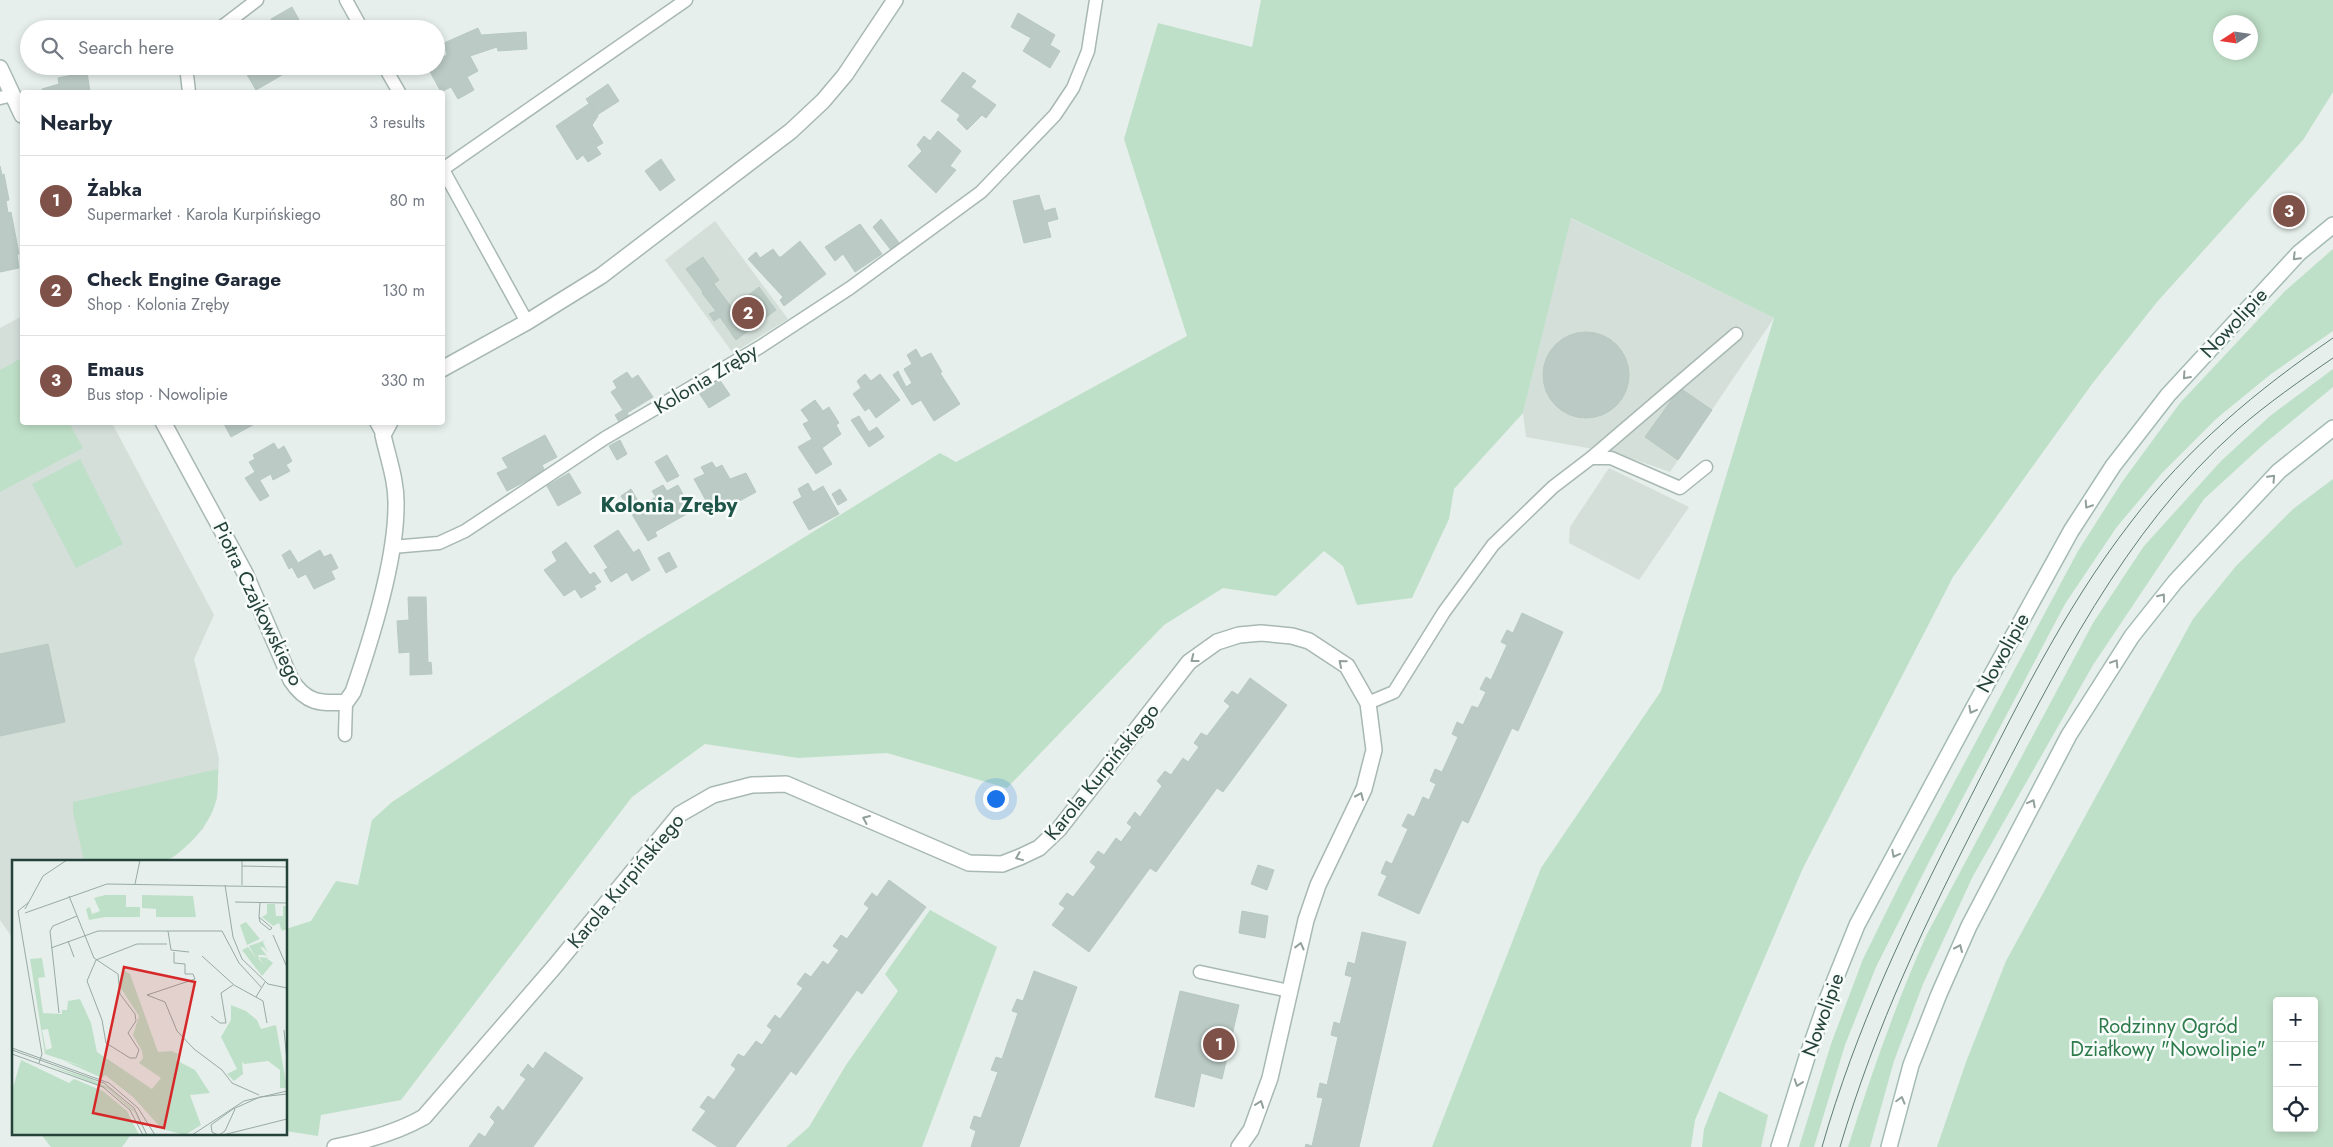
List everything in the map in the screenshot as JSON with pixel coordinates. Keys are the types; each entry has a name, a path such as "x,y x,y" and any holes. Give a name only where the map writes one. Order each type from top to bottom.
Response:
{"street":[{"path":"445,367 527,322 601,276 791,131 824,101 845,75 895,0"},
{"path":"0,68 6,97 20,113"},
{"name":"Nowolipie","path":"1779,1147 1792,1100 1810,1049 1858,924 1974,707 2072,531 2113,466 2168,395 2299,253 2333,225"},
{"name":"Piotra Czajkowskiego","path":"165,425 246,573 291,680 298,691 312,700 326,703 346,702"},
{"path":"346,702 353,692 361,668 392,547 396,506 394,483 383,427"},
{"path":"1888,1147 1911,1065 1939,994 1974,918 2069,735 2132,636 2174,582 2278,471 2333,428"},
{"name":"Karola Kurpińskiego","path":"335,1147 372,1140 407,1127 424,1117 555,966 680,814 713,795 752,785 786,784 969,863 1002,864 1039,848 1059,829 1189,662 1217,642 1239,635 1261,633 1292,636 1309,641 1347,666 1368,703 1374,750 1364,789 1318,885 1306,920 1270,1078 1251,1130 1239,1147"}],"lane":[{"path":"231,20 257,0"},
{"path":"346,0 357,20"},
{"path":"445,167 686,0"},
{"name":"Kolonia Zręby","path":"392,547 439,543 465,531 605,438 760,347 842,293 981,192 1055,115 1073,88 1088,51 1096,0"},
{"path":"187,75 189,90"},
{"path":"389,75 398,90"},
{"path":"445,172 527,322"},
{"path":"1368,703 1394,692 1444,612 1493,545 1553,487 1591,458 1736,334"},
{"path":"1591,458 1611,458 1680,488 1706,467"},
{"path":"345,735 346,702"},
{"path":"1200,972 1289,991"}],"shaded area":[{"path":"1570,218 1774,318 1670,472 1616,453 1526,437 1523,413"},
{"path":"715,221 788,319 733,353 665,260"},
{"path":"20,317 20,425 113,425 214,615 194,659 219,758 217,798 203,829 175,856 168,860 12,860 12,937 0,920 0,328"},
{"path":"1609,468 1689,507 1639,580 1569,543 1570,527"}],"green space":[{"path":"1261,0 2333,0 2333,92 2303,140 2157,302 2092,384 1953,577 1803,868 1695,1120 1691,1147 1432,1147 1541,868 1661,691 1774,318 1571,218 1523,413 1454,489 1449,519 1412,598 1357,605 1343,566 1324,551 1276,596 1223,588 1164,625 1007,788 887,753 798,758 705,744 632,797 401,1100 321,1115 318,1136 288,1131 288,928 311,921 336,881 358,885 372,820 392,802 637,641 940,453 956,462 1187,336 1124,139 1158,23 1252,47"},
{"path":"2333,249 2333,331 2271,374 2216,419 2162,473 2116,528 2065,604 1931,858 1876,967 1845,1045 1814,1147 1799,1147 1831,1044 1863,959 1902,880 2078,551 2122,482 2180,403 2285,291"},
{"path":"20,359 20,425 70,425 83,448 0,492 0,370"},
{"path":"2333,369 2333,387 2263,445 2204,499 2093,665 1973,876 1923,984 1894,1061 1870,1147 1848,1147 1884,1039 1927,934 2093,623 2144,546 2221,461 2270,416"},
{"path":"80,459 123,544 76,568 32,484"},
{"name":"Rodzinny Ogród Działkowy \"Nowolipie\"","path":"2333,479 2333,1147 1937,1147 1966,1062 2006,961 2193,619 2236,566 2293,509"},
{"path":"218,769 215,806 205,825 191,842 168,860 84,860 73,812 73,802"},
{"path":"930,910 997,947 922,1147 786,1147 809,1127 846,1065 898,991 885,974"},
{"path":"1719,1091 1768,1115 1761,1147 1702,1147 1704,1129"},
{"path":"41,1134 141,1134 130,1136 122,1147 51,1147"}],"building":[{"path":"292,7 299,20 272,20"},
{"path":"1018,13 1055,35 1050,45 1060,51 1050,68 1023,51 1031,38 1011,27"},
{"path":"478,28 481,35 526,32 527,49 498,51 497,47 470,56 478,71 467,77 474,90 458,99 451,87 440,90 432,75 445,75 445,56 447,55 445,43"},
{"path":"963,72 976,81 971,87 996,105 986,118 982,115 967,130 957,120 960,115 941,101"},
{"path":"72,75 87,75 90,90 42,90 59,84 58,78"},
{"path":"247,75 282,75 256,90"},
{"path":"608,84 619,101 597,115 586,99"},
{"path":"590,103 598,116 592,125 603,143 596,147 601,154 588,162 583,155 577,160 556,126"},
{"path":"938,131 961,151 950,166 956,170 936,193 908,166 922,151 917,145 924,136 930,141"},
{"path":"661,159 675,180 660,191 645,171"},
{"path":"0,166 2,175 4,174 9,200 6,201 8,213 11,212 19,254 17,254 19,268 0,272"},
{"path":"1039,195 1044,211 1055,208 1058,219 1047,222 1051,237 1024,243 1013,201"},
{"path":"881,219 900,244 891,250 873,227"},
{"path":"860,224 882,254 855,272 843,254 835,261 825,247"},
{"path":"800,241 826,274 784,306 780,300 783,297 748,259 756,252 760,258 773,249 781,257"},
{"path":"703,257 719,280 703,292 686,269"},
{"path":"714,284 732,308 759,287 776,310 736,340 720,317 714,321 709,314 716,311 702,293"},
{"path":"1586,332 1602,335 1610,339 1622,351 1626,359 1629,375 1626,391 1622,399 1610,411 1602,415 1586,418 1570,415 1562,411 1550,399 1546,391 1543,375 1546,359 1550,351 1562,339 1570,335"},
{"path":"916,349 921,358 931,353 942,372 940,373 960,404 934,421 921,400 912,405 893,375 898,371 906,387 912,383 904,369 912,364 907,355"},
{"path":"627,372 632,379 638,375 653,397 627,413 629,416 619,422 615,415 623,410 611,392 617,388 613,381"},
{"path":"865,374 871,381 880,374 900,400 876,418 869,408 865,411 853,394 861,388 857,381"},
{"path":"719,379 730,395 709,408 699,393"},
{"path":"1680,388 1712,410 1678,460 1645,437"},
{"path":"815,400 823,411 829,407 839,423 836,425 841,434 822,448 832,464 816,474 798,447 812,439 803,424 809,421 801,410"},
{"path":"859,416 869,432 877,427 884,437 869,447 851,420"},
{"path":"225,425 253,425 231,437"},
{"path":"545,435 557,457 542,465 545,471 507,491 497,473 508,468 502,458"},
{"path":"620,440 627,454 617,460 609,446"},
{"path":"274,443 278,450 284,446 292,461 286,465 290,471 273,480 271,474 260,480 249,462 255,459 253,455"},
{"path":"667,455 679,476 667,482 655,462"},
{"path":"712,462 716,468 722,465 730,479 746,473 756,492 714,515 694,479 705,474 701,467"},
{"path":"255,472 269,496 260,501 245,478"},
{"path":"569,473 581,493 558,506 547,486"},
{"path":"808,483 813,492 823,486 839,514 809,530 793,502 802,497 798,489"},
{"path":"663,485 667,491 678,485 692,511 655,532 657,536 648,541 621,496 631,489 641,506 656,497 652,491"},
{"path":"840,489 847,500 838,505 832,494"},
{"path":"618,530 633,552 608,568 594,546"},
{"path":"566,542 590,575 594,572 601,582 594,586 596,589 581,598 575,589 564,596 544,570 557,561 552,552"},
{"path":"639,549 650,570 632,581 627,572 611,582 604,570"},
{"path":"290,550 298,563 320,550 324,557 331,554 338,568 331,571 335,579 314,589 306,574 298,578 292,567 289,569 282,555"},
{"path":"669,552 677,567 666,573 658,558"},
{"path":"408,597 426,597 428,663 431,662 432,674 410,675 410,652 399,653 397,621 409,620"},
{"path":"1522,613 1563,632 1518,731 1512,728 1468,823 1462,820 1419,914 1378,895 1387,876 1381,873 1386,861 1392,864 1408,829 1402,826 1408,814 1414,817 1423,797 1429,800 1436,784 1430,781 1435,769 1442,772 1458,737 1452,734 1457,722 1463,725 1472,706 1478,708 1486,692 1480,689 1486,677 1491,680 1507,645 1501,642 1507,630 1513,633"},
{"path":"48,644 65,722 0,736 0,654"},
{"path":"1250,678 1287,705 1223,792 1217,788 1156,872 1150,868 1089,952 1052,925 1065,908 1059,904 1067,893 1073,897 1096,867 1090,862 1098,851 1104,855 1116,838 1121,842 1132,827 1127,823 1135,812 1140,817 1162,786 1157,781 1165,771 1171,775 1183,758 1188,762 1199,747 1194,743 1201,733 1207,736 1230,706 1224,701 1232,691 1238,695"},
{"path":"1258,865 1274,870 1267,890 1251,884"},
{"path":"889,880 926,907 862,994 857,990 796,1075 791,1071 735,1147 718,1147 692,1130 706,1111 700,1107 708,1096 714,1100 736,1069 731,1065 738,1054 744,1057 756,1041 762,1045 772,1030 767,1026 775,1015 780,1019 803,988 797,984 805,973 811,977 823,961 828,965 839,950 833,946 841,935 847,939 869,908 864,904 872,893 877,897"},
{"path":"1242,911 1268,916 1265,938 1239,933"},
{"path":"1362,932 1406,942 1359,1147 1305,1147 1306,1144 1312,1146 1323,1098 1317,1097 1320,1083 1327,1085 1338,1037 1331,1035 1334,1022 1340,1024 1352,977 1345,975 1348,962 1355,964"},
{"path":"1034,971 1077,987 1019,1147 971,1147 976,1131 970,1128 974,1116 981,1118 998,1072 991,1070 996,1057 1002,1059 1018,1013 1012,1011 1017,999 1023,1001"},
{"path":"1180,991 1239,1005 1222,1079 1201,1073 1194,1107 1155,1097"},
{"path":"545,1052 583,1078 533,1147 469,1147 479,1133 485,1137 495,1122 490,1117 498,1106 503,1111 526,1079 520,1075 528,1064 533,1069"}],"tram line":[{"path":"1822,1147 1850,1060 1902,936 2020,701 2083,591 2106,556 2152,495 2199,445 2251,399 2333,338"},
{"path":"1840,1147 1854,1102 1886,1015 1923,931 2011,756 2065,655 2095,606 2126,558 2160,512 2197,469 2249,419 2333,358"}],"place":[{"name":"Emaus","path":"2289,211"},
{"name":"Check Engine Garage","path":"748,313"},
{"name":"Żabka","path":"1219,1044"}],"district":[{"name":"Kolonia Zręby","path":"669,505"}]}
